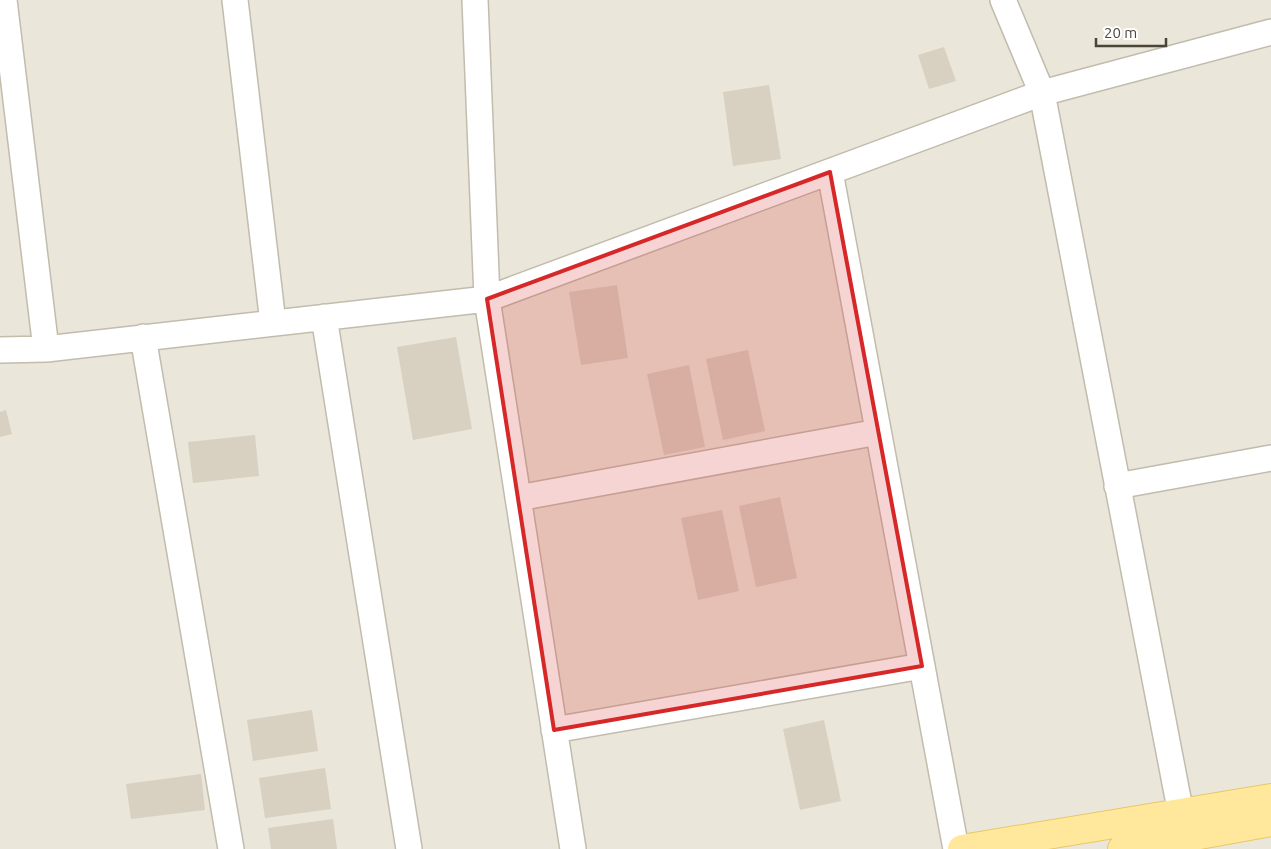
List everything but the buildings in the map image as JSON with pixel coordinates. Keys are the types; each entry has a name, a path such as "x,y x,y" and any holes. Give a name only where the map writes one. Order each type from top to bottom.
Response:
{"main road":[{"path":"1122,849 1189,833 1271,798"},
{"path":"962,849 1189,833 1271,822"}],"street":[{"path":"4,0 46,349"},
{"path":"235,0 273,323"},
{"path":"1003,0 1042,93 1117,486 1189,833"},
{"path":"479,1 487,299 573,849"},
{"path":"0,350 46,349 487,299 1042,93 1271,32"},
{"path":"830,172 956,849"},
{"path":"324,317 409,849"},
{"path":"143,337 231,849"},
{"path":"518,498 878,432"},
{"path":"1117,486 1271,458"},
{"path":"554,730 922,666"}],"highlighted area":[{"path":"830,172 922,666 554,730 487,299"}],"shaded area":[{"path":"0,0 1271,0 1271,849 0,849"}]}
